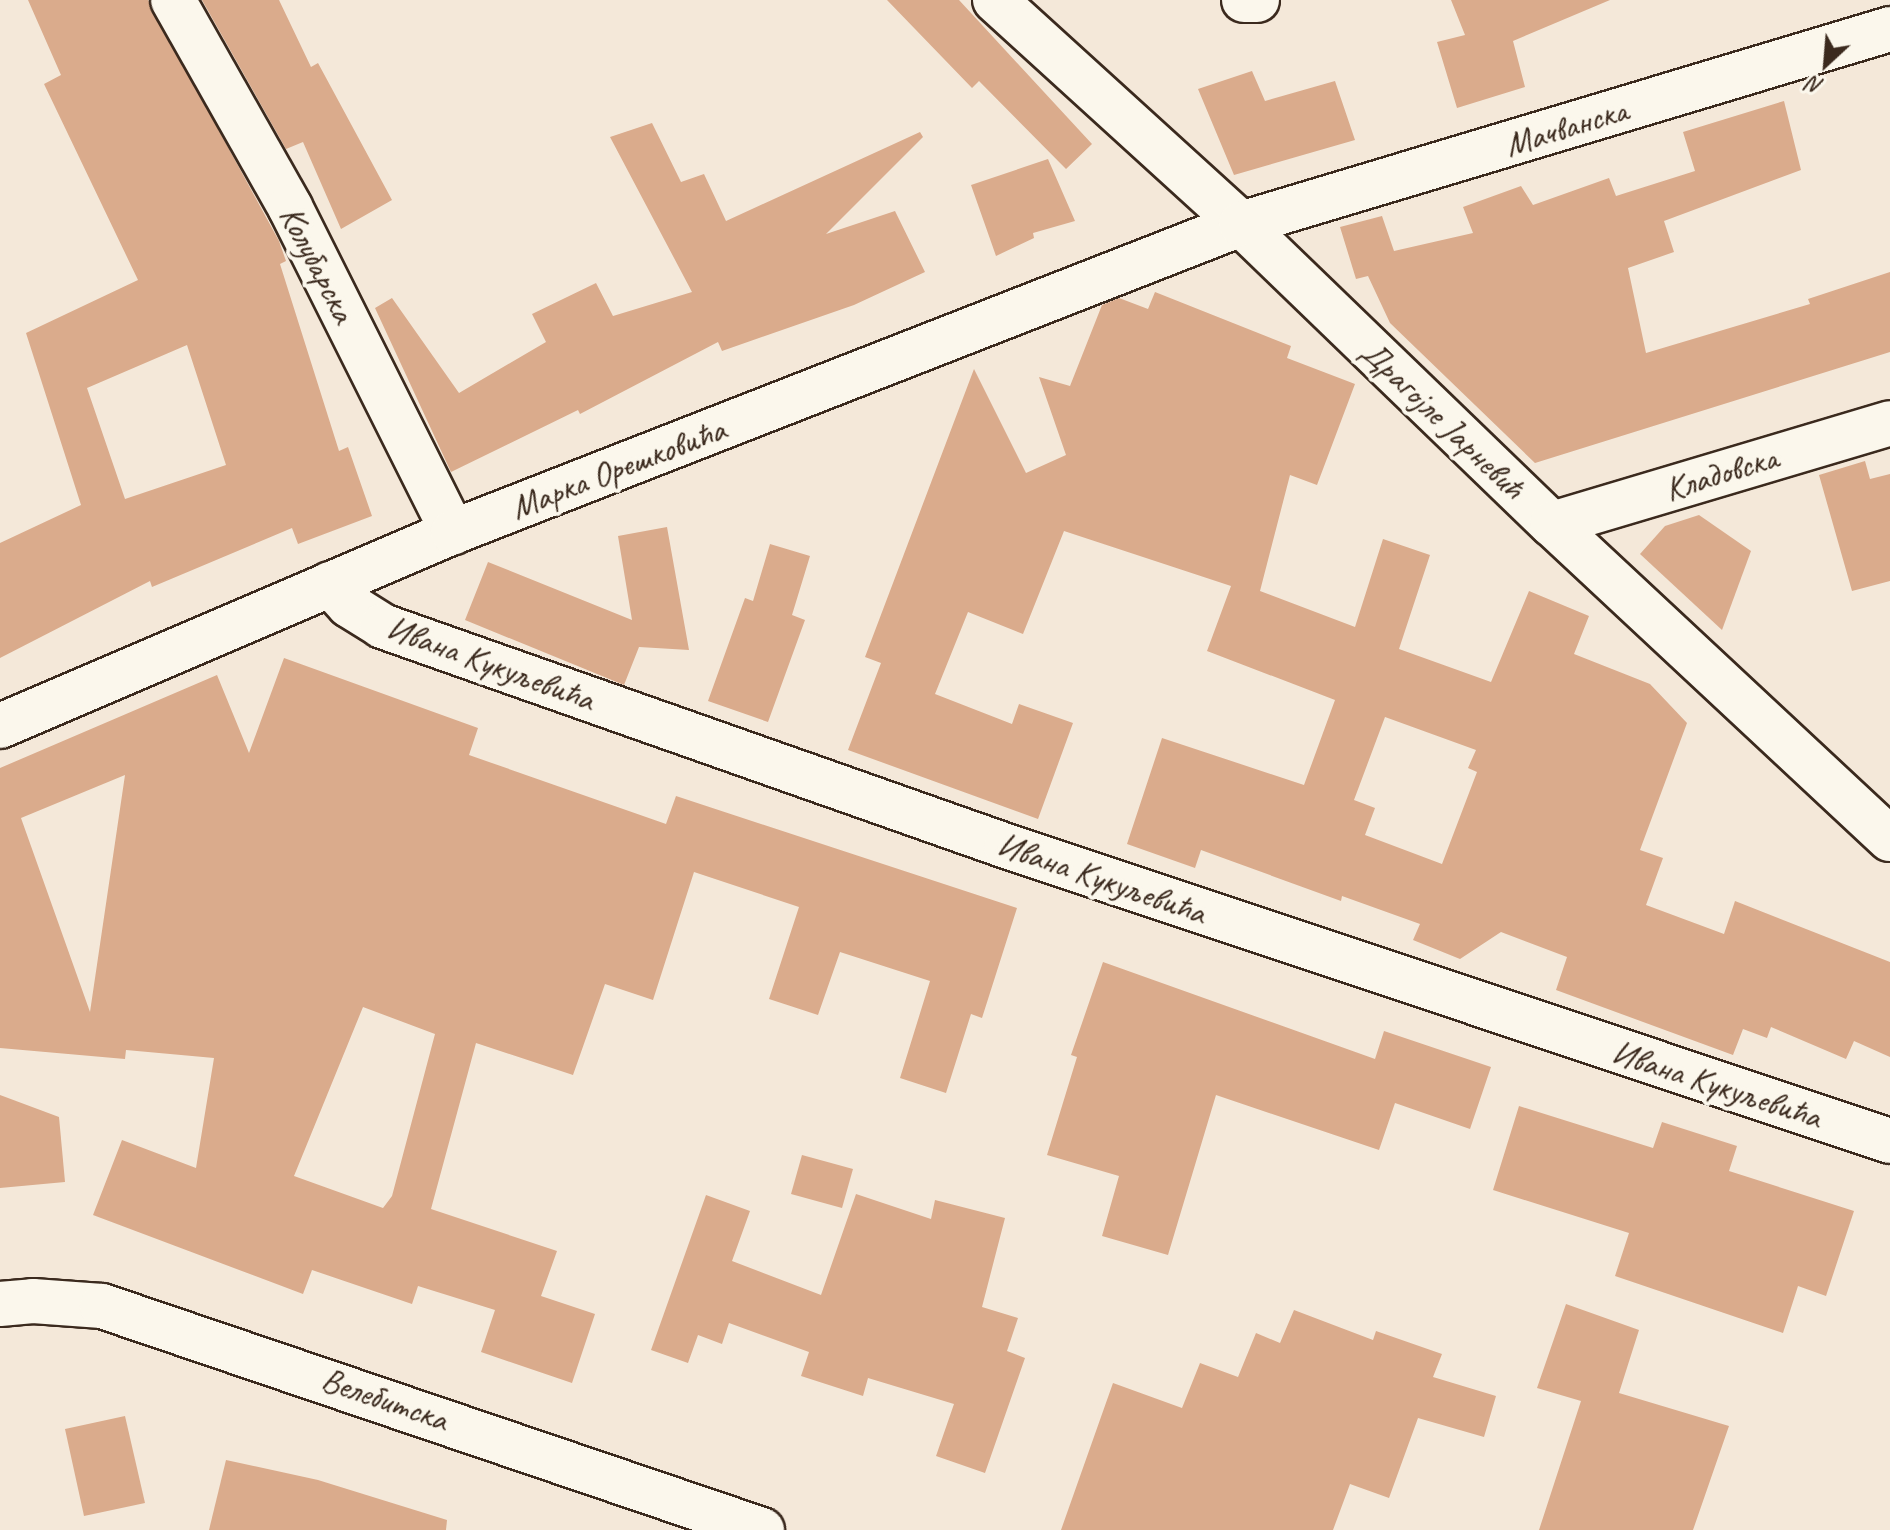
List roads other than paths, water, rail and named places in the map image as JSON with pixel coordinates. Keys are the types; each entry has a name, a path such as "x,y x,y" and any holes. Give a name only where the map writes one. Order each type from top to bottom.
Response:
{"street":[{"name":"Колубарска","path":"173,0 290,207 453,532"},
{"name":"Драгојле Јарневић","path":"995,0 1241,224 1552,524 1890,839"},
{"path":"1244,0 1257,0"},
{"name":"Мачванска","path":"1241,224 1890,29"},
{"name":"Марка Орешковића","path":"0,726 453,532 1241,224"},
{"name":"Кладовска","path":"1552,524 1890,423"},
{"name":"Ивана Кукуљевића","path":"330,584 349,605 382,626 1006,846 1890,1141"},
{"name":"Велебитска","path":"0,1304 33,1301 102,1306 762,1530"}]}
